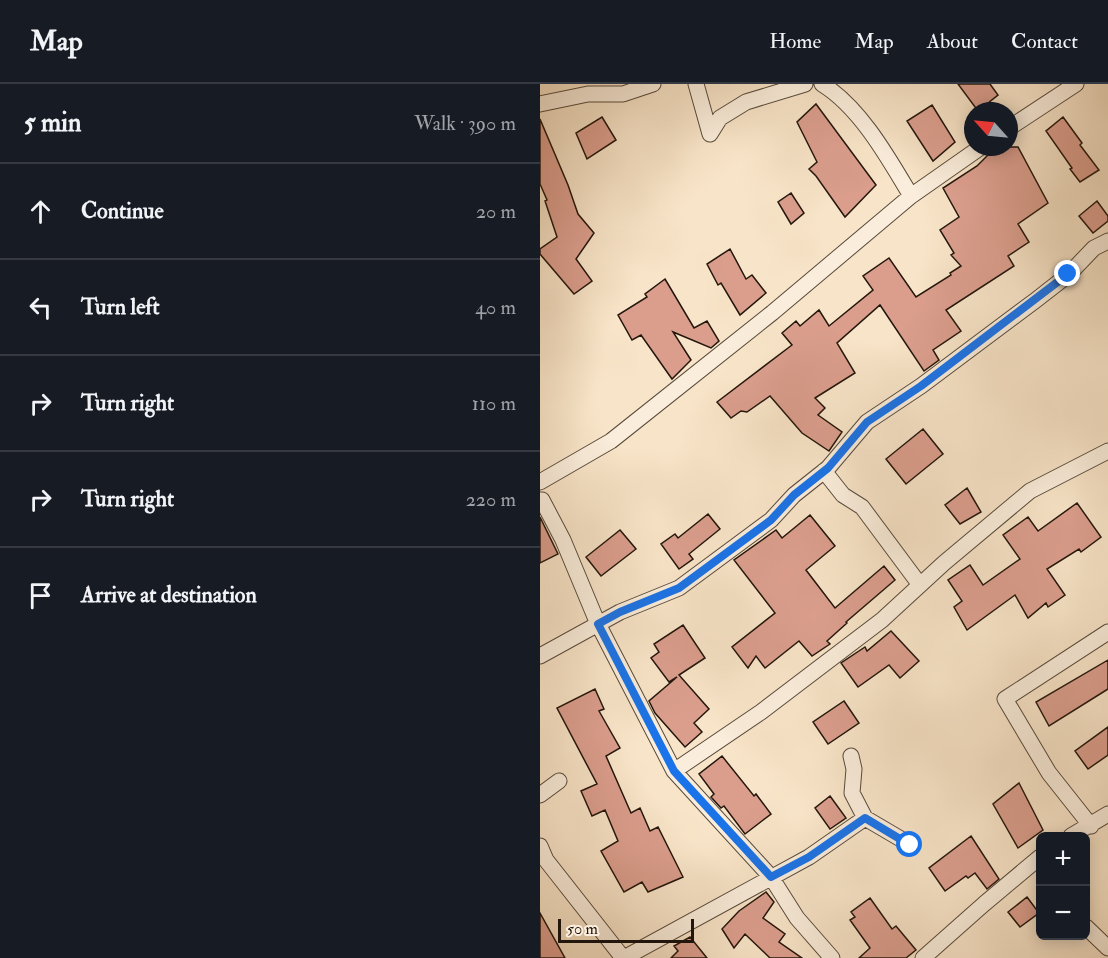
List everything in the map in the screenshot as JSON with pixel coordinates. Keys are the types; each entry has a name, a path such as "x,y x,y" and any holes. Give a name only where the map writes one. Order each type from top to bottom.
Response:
{"street":[{"path":"540,104 588,94 623,94 653,84"},
{"path":"696,84 710,134 720,118 746,102 805,84"},
{"path":"822,84 835,92 878,142 911,196"},
{"path":"1018,122 1076,84"},
{"path":"540,482 611,441 781,306 911,196 968,156"},
{"path":"540,656 620,612 679,588 771,520 794,495 824,471 867,422 921,386 1036,300 1068,274 1094,248 1108,241"},
{"path":"674,771 771,705 882,620 1030,491 1108,451"},
{"path":"824,471 843,495 862,507 920,585"},
{"path":"540,500 563,540 598,624 674,771 771,877 797,918 832,958"},
{"path":"1091,826 1049,773 1005,699 1108,632"},
{"path":"851,756 854,769 852,793 865,818 910,845"},
{"path":"540,795 559,781"},
{"path":"1080,832 1108,814"},
{"path":"540,846 546,860 623,958 809,857 865,818"},
{"path":"923,958 984,903 1036,865"},
{"path":"1090,931 1108,948"}],"building":[{"path":"958,84 990,84 998,95 989,102 971,102"},
{"path":"816,104 876,185 845,217 809,169 817,162 797,122"},
{"path":"932,105 955,142 933,161 907,121"},
{"path":"602,117 616,140 587,159 576,133"},
{"path":"1063,117 1099,170 1080,182 1046,131"},
{"path":"540,119 578,214 594,233 576,259 592,281 574,294 540,254 540,249 557,237 540,184"},
{"path":"1018,147 1048,203 1018,224 1029,242 1008,256 1014,266 946,310 961,331 933,350 939,360 924,371 880,305 837,343 855,373 815,398 825,408 818,415 842,432 829,451 802,433 770,396 747,412 741,411 731,418 717,402 792,345 782,333 796,321 800,326 819,310 829,326 873,290 863,276 889,258 916,297 961,266 951,255 954,253 940,230 959,217 943,188 977,166 987,156 1018,156"},
{"path":"791,193 804,213 791,224 778,202"},
{"path":"1097,201 1108,216 1108,221 1093,233 1079,216"},
{"path":"730,249 746,279 752,275 766,293 740,315 721,283 718,285 707,264"},
{"path":"665,279 694,328 707,321 719,341 711,348 673,332 691,360 672,379 641,335 632,340 618,315 647,297 645,294"},
{"path":"923,429 943,454 906,484 886,459"},
{"path":"967,488 981,512 960,524 945,505"},
{"path":"1077,503 1101,537 1081,552 1079,549 1047,569 1065,595 1048,607 1046,603 1028,618 1015,595 967,630 954,607 962,601 948,580 970,565 983,585 1020,559 1003,535 1028,517 1038,531"},
{"path":"708,514 720,529 689,554 693,559 679,569 661,544 675,534 678,538"},
{"path":"810,515 835,546 806,570 835,608 884,566 895,580 846,622 827,641 830,644 812,656 799,641 765,668 756,656 748,668 732,647 775,613 734,560 776,530 782,538"},
{"path":"540,517 558,554 540,563"},
{"path":"620,530 636,549 601,576 586,557"},
{"path":"683,625 705,658 679,675 709,709 694,723 702,732 685,747 655,713 649,701 677,677 669,682 651,658 659,652 654,644"},
{"path":"891,631 919,661 900,678 889,665 858,687 841,663 865,647 867,651"},
{"path":"1108,660 1108,689 1049,726 1036,702"},
{"path":"595,689 604,709 599,711 620,748 606,756 631,813 640,808 650,831 658,827 683,877 648,892 642,882 624,892 601,851 618,841 605,810 592,816 581,791 597,784 557,708"},
{"path":"844,701 859,723 828,744 813,722"},
{"path":"1108,727 1108,755 1088,769 1075,751"},
{"path":"722,756 771,814 745,834 724,806 721,808 711,797 714,794 699,774"},
{"path":"1019,783 1043,830 1036,832 1036,835 1018,848 993,804"},
{"path":"830,796 846,818 830,829 815,808"},
{"path":"971,836 999,879 987,889 975,873 968,878 966,876 945,891 929,868"},
{"path":"766,892 774,902 763,918 785,934 779,942 802,958 770,958 745,934 734,948 722,929 739,911"},
{"path":"1027,897 1036,909 1036,915 1020,927 1008,912"},
{"path":"870,898 892,929 896,926 916,950 906,958 859,958 870,948 850,920 855,917 851,912"},
{"path":"540,913 565,958 540,958"},
{"path":"690,937 707,958 671,958 678,951 674,946"}],"route":[{"path":"910,845 865,818 809,857 771,877 674,771 598,624 620,612 679,588 771,520 794,495 828,468 867,422 921,386 1068,274"}]}
